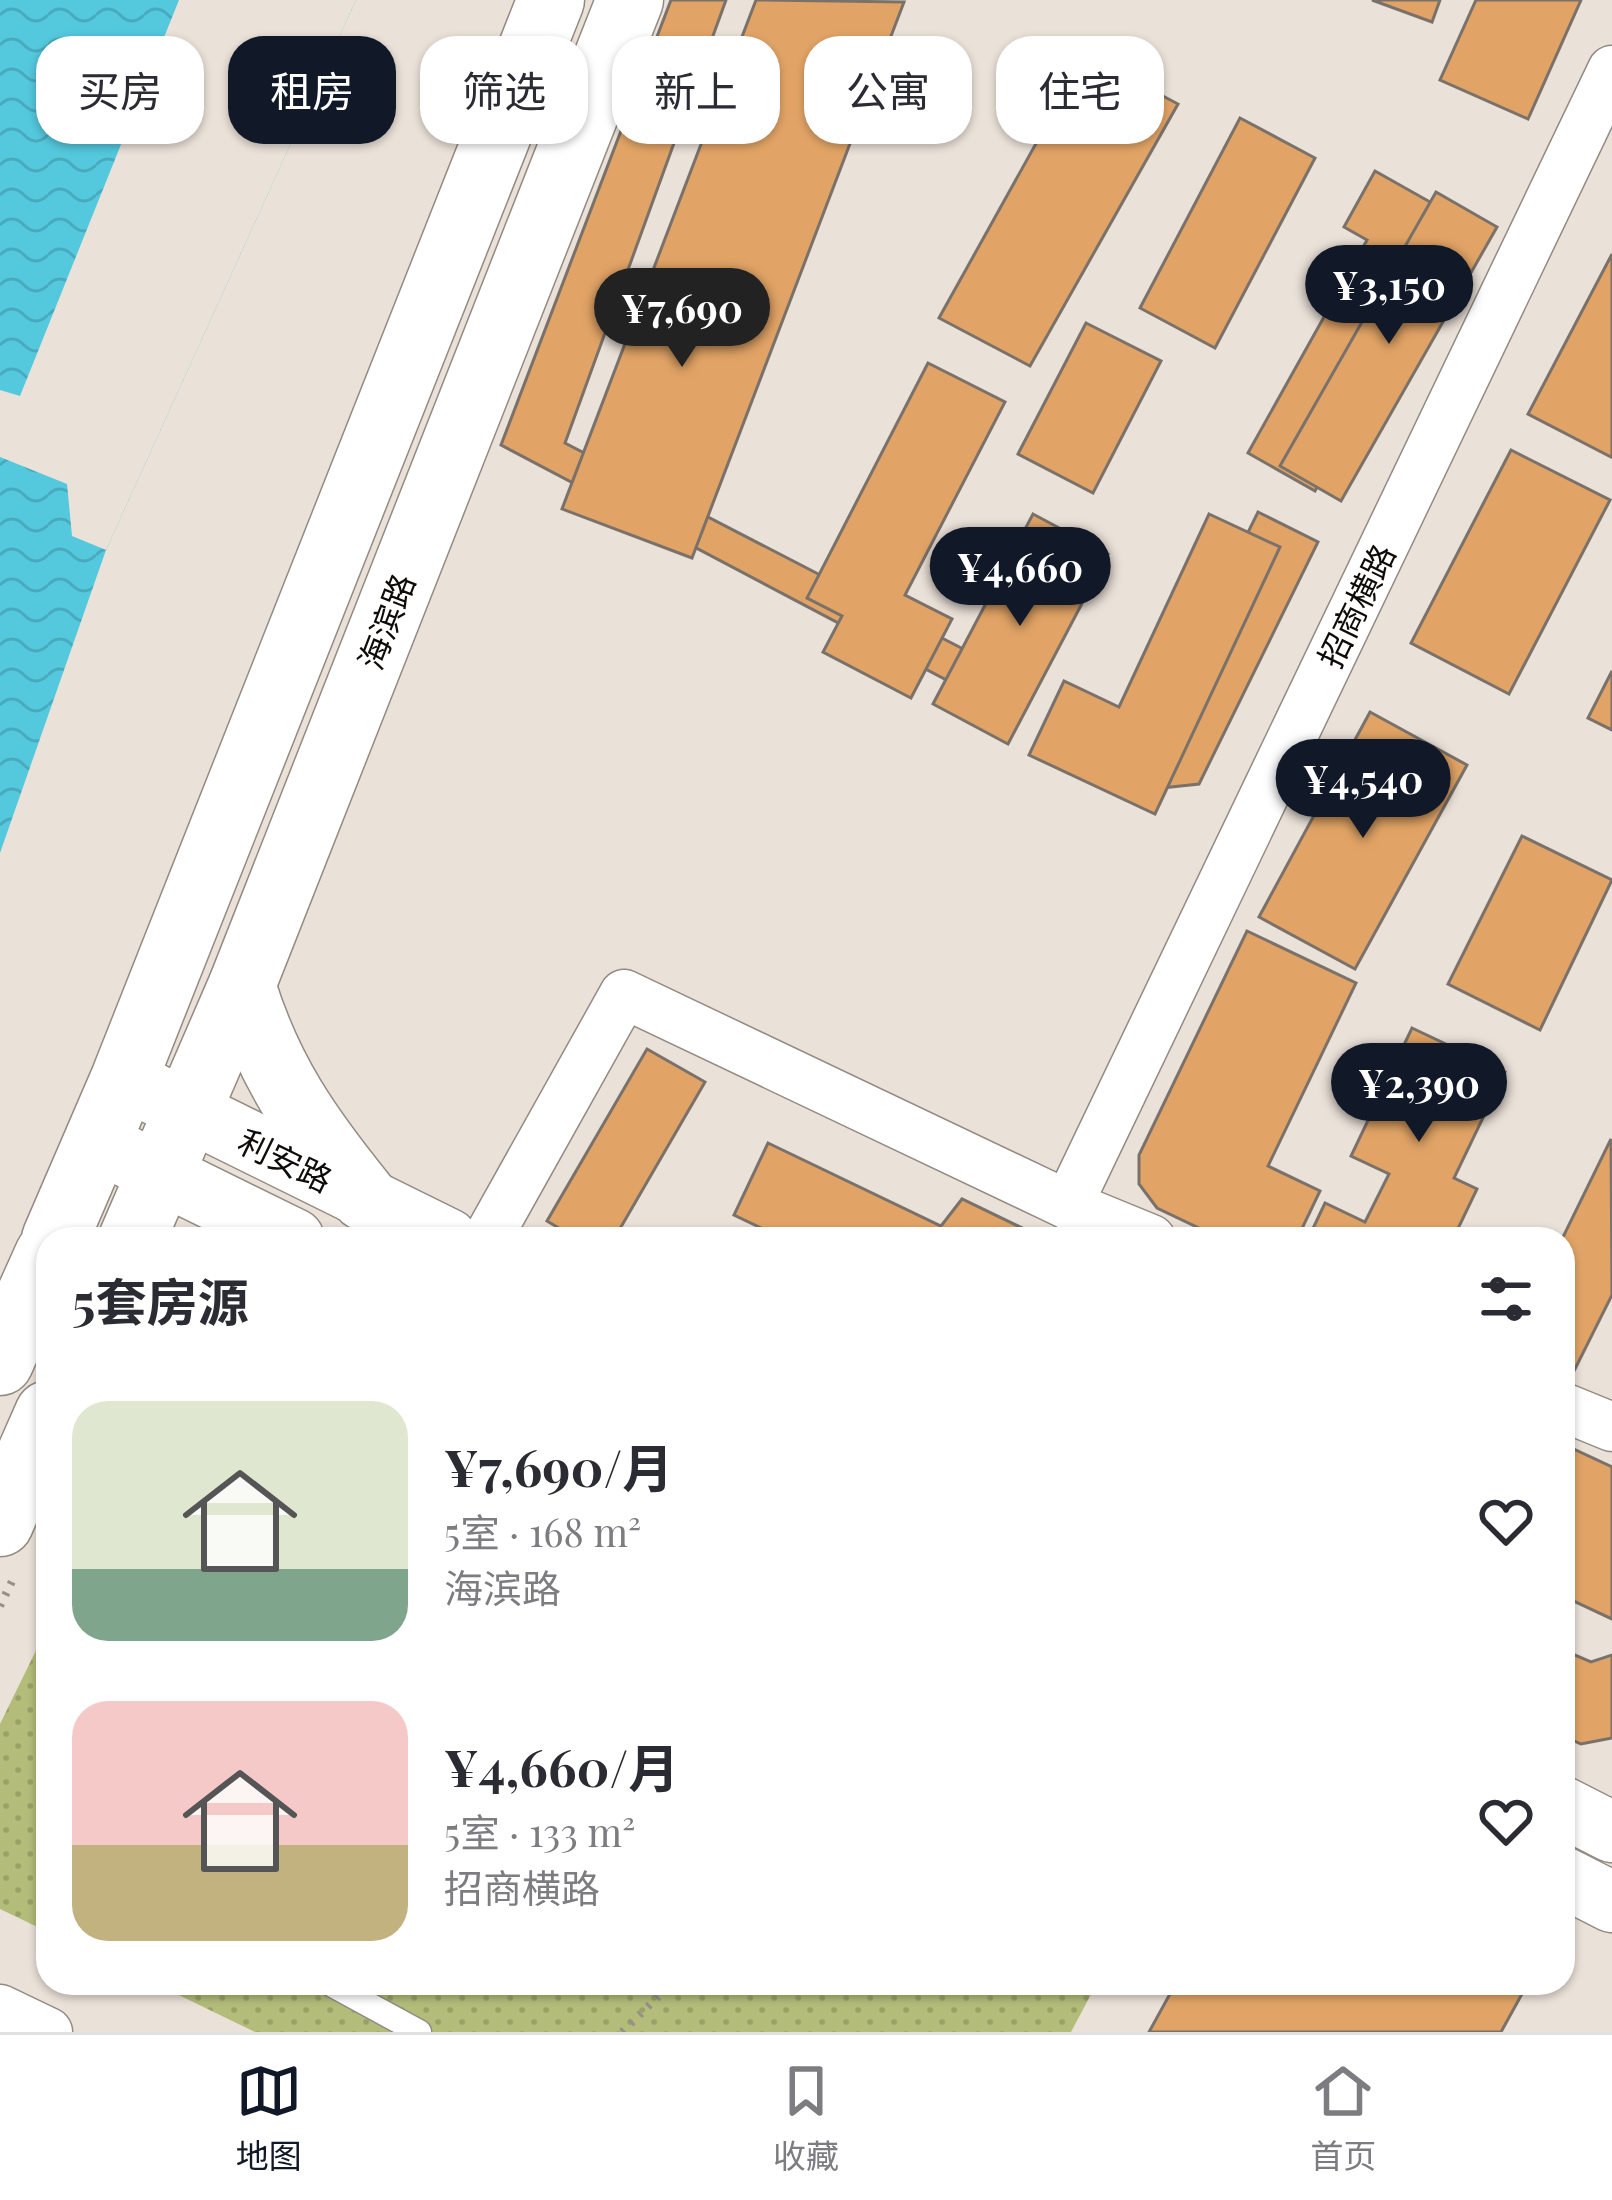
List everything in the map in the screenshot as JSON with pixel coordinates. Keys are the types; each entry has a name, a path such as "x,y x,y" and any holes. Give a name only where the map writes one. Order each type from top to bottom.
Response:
{"main road":[{"path":"60,1227 99,1143 551,0"},
{"name":"海滨路","path":"136,1227 242,985 630,0"},
{"path":"242,985 258,1036 287,1094 364,1197"},
{"path":"0,1362 36,1282"},
{"path":"0,1523 36,1441"}],"street":[{"name":"招商横路","path":"1067,1205 1612,70"},
{"path":"494,1227 624,994 1121,1227"},
{"name":"利安路","path":"124,1079 424,1227"},
{"name":"利安路","path":"99,1143 270,1227"},
{"path":"1575,1413 1612,1427"},
{"path":"1575,1813 1612,1832"},
{"path":"1575,1883 1612,1902"},
{"path":"0,2009 48,2032"}],"lane":[{"path":"351,1995 419,2032"}],"path":[{"path":"622,2032 660,1995"}],"green space":[{"path":"36,1650 36,1926 0,1909 0,1724"},
{"path":"179,1995 1091,1995 1071,2032 255,2032"}],"water":[{"path":"0,0 356,0 340,36 228,36 228,144 291,144 106,550 0,853"}],"pier":[{"path":"179,0 356,0 340,36 228,36 228,144 291,144 106,550 72,536 67,484 0,457 0,390 20,396 121,144 204,144 204,36 165,36"}],"building":[{"path":"671,0 726,0 713,36 657,36"},
{"path":"756,0 904,2 891,36 804,36 804,144 850,144 692,558 562,509 701,144 780,144 780,36 742,36"},
{"path":"1372,0 1440,0 1432,22"},
{"path":"1476,0 1581,0 1528,119 1440,80"},
{"path":"1164,97 1178,104 1164,129"},
{"path":"1240,118 1315,158 1215,348 1140,308"},
{"path":"616,144 674,144 565,443 1027,682 1009,713 501,445"},
{"path":"1036,144 1155,144 1030,366 939,318"},
{"path":"1375,171 1446,211 1431,238 1451,249 1315,491 1248,453 1367,240 1344,227"},
{"path":"1436,192 1497,227 1341,501 1280,466"},
{"path":"1612,254 1612,455 1611,457 1528,414"},
{"path":"1086,323 1161,361 1093,493 1018,454"},
{"path":"928,363 1005,402 905,595 952,619 911,698 823,652 842,616 807,598"},
{"path":"1511,450 1610,500 1509,694 1411,643"},
{"path":"1258,512 1318,542 1199,784 1143,790 1057,748 1068,725 1137,758"},
{"path":"1033,514 1108,554 1008,744 933,704"},
{"path":"1209,514 1280,547 1155,814 1029,755 1064,681 1119,707"},
{"path":"1612,671 1612,730 1588,718"},
{"path":"1370,712 1467,765 1355,969 1259,917"},
{"path":"1522,836 1612,880 1540,1030 1448,984"},
{"path":"1247,931 1356,983 1268,1166 1320,1191 1303,1227 1197,1227 1157,1208 1139,1184 1139,1155"},
{"path":"1412,1028 1505,1072 1454,1178 1477,1189 1459,1227 1314,1227 1325,1203 1365,1222 1389,1174 1351,1156"},
{"path":"647,1049 705,1082 621,1227 557,1227 547,1221"},
{"path":"1611,1139 1612,1295 1575,1369 1575,1227 1568,1227"},
{"path":"768,1143 941,1226 962,1199 1020,1227 759,1227 734,1215"},
{"path":"1575,1450 1612,1467 1612,1619 1575,1602"},
{"path":"1575,1655 1591,1662 1612,1655 1612,1738 1575,1741"},
{"path":"1169,1995 1521,1995 1501,2032 1149,2032"}]}
